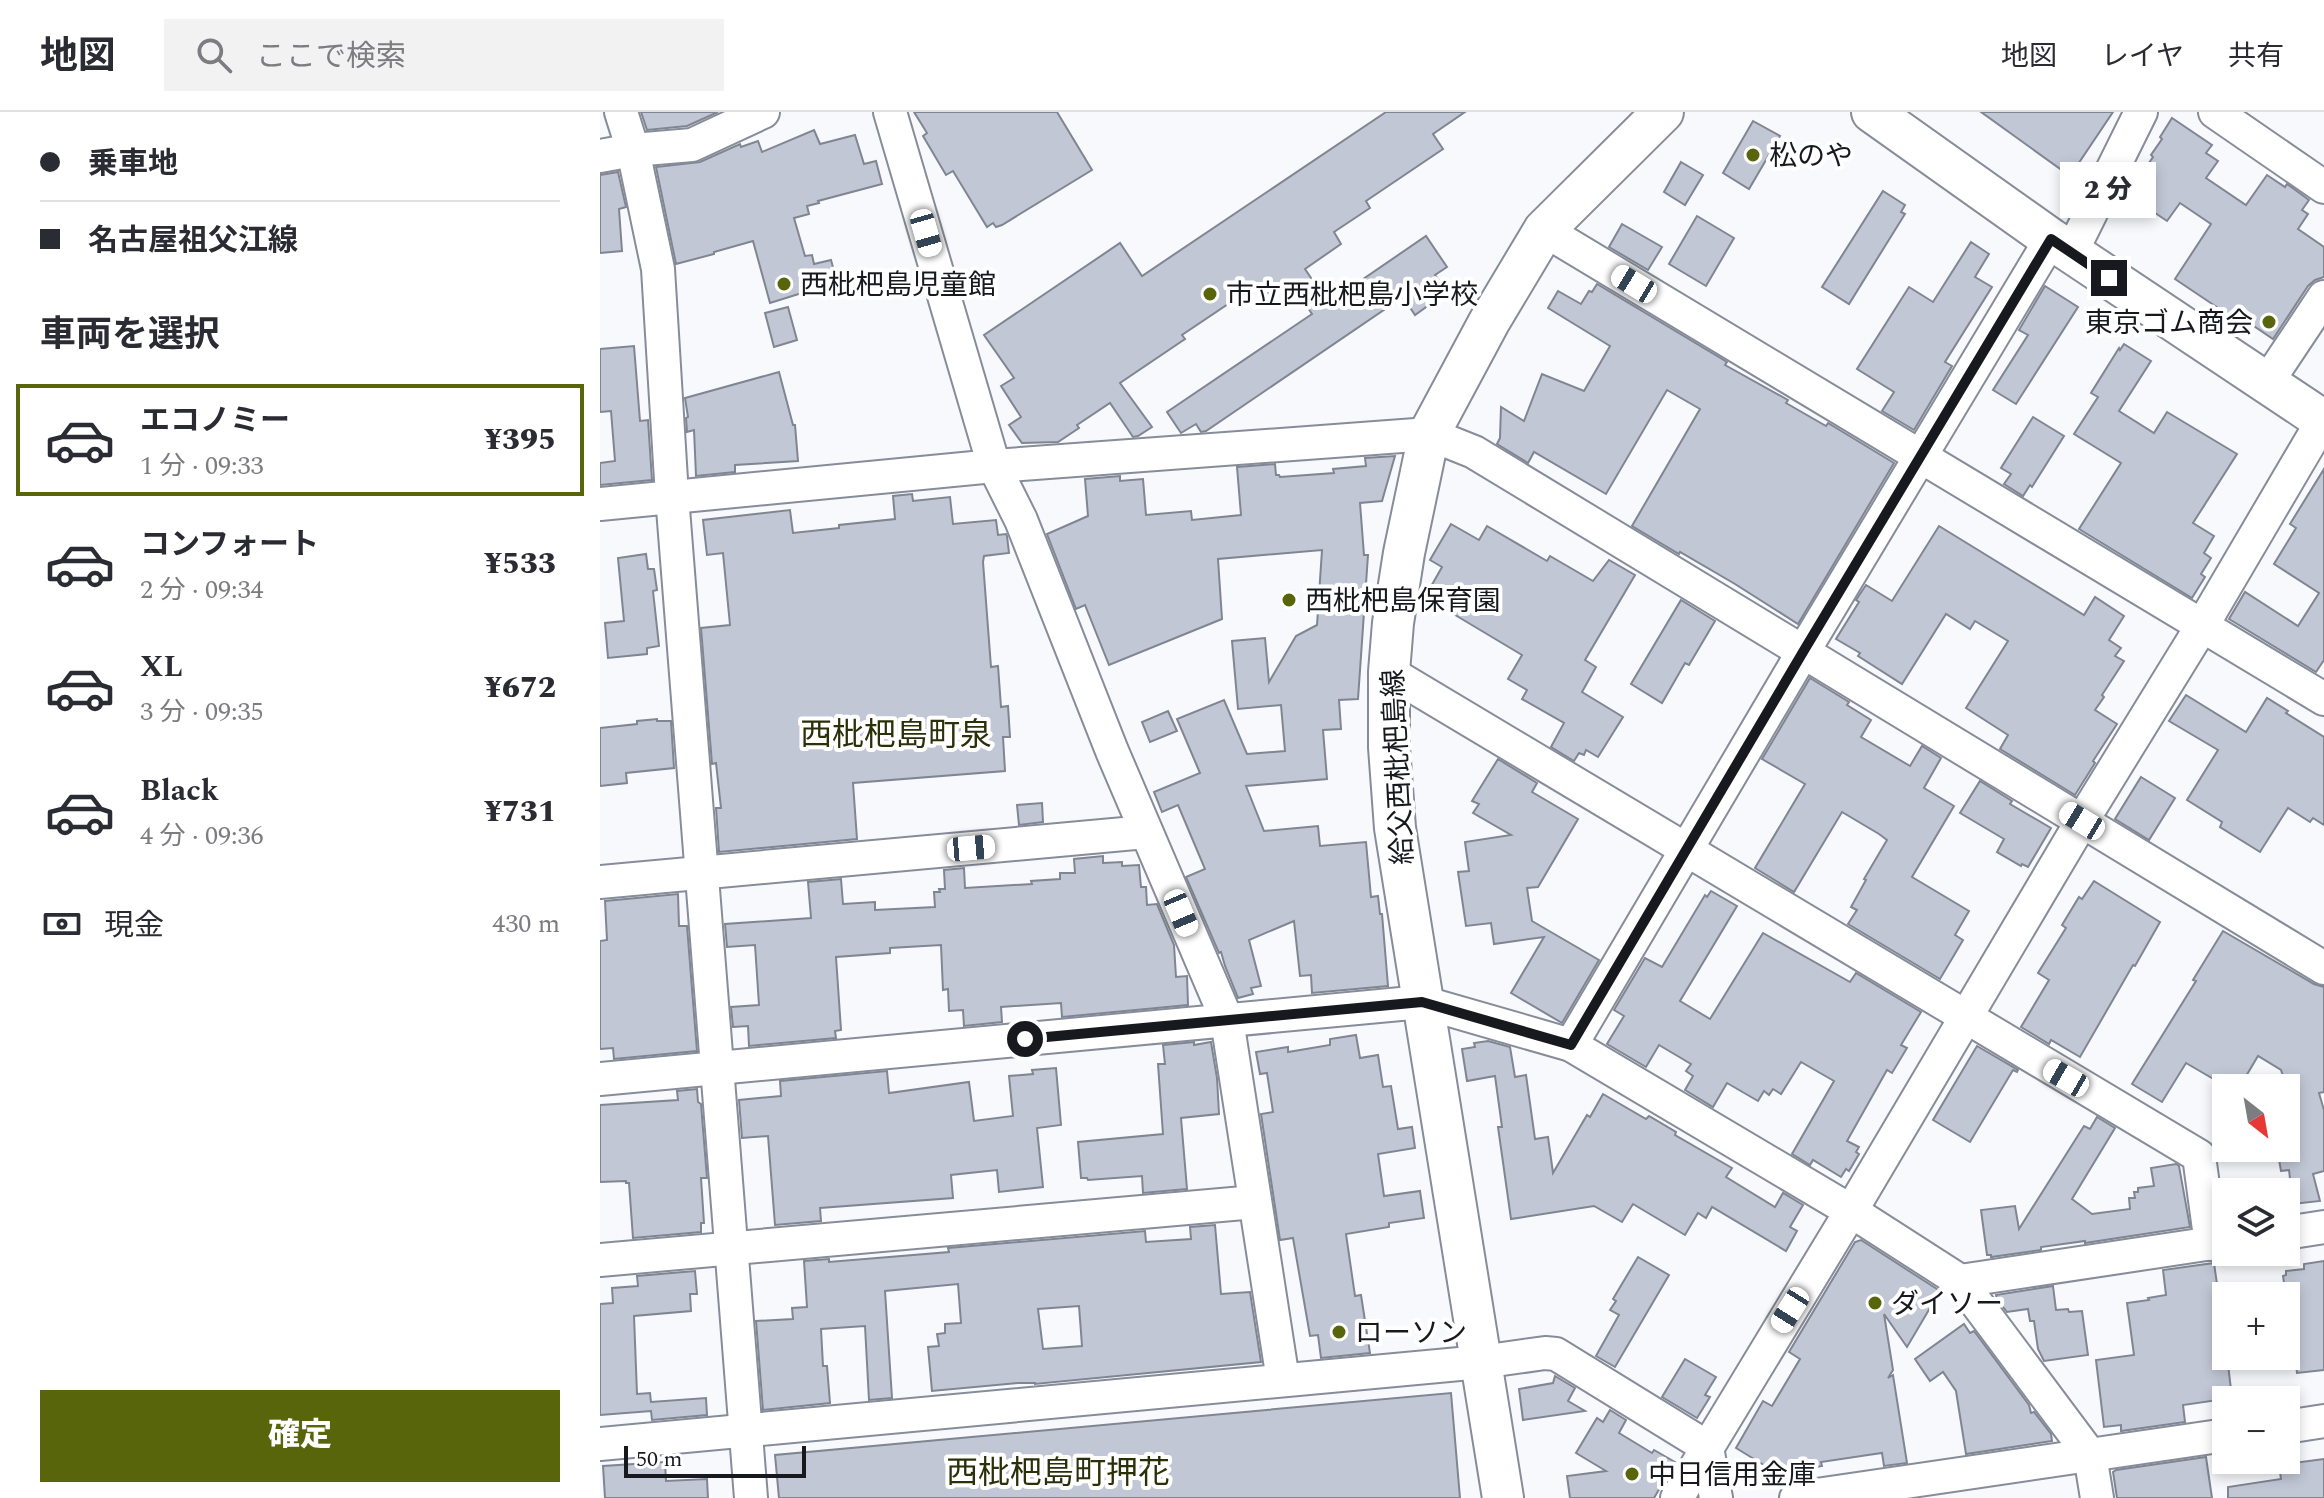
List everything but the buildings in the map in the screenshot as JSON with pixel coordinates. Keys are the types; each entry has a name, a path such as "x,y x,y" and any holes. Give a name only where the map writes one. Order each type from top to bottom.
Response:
{"main road":[{"name":"給父西枇杷島線","path":"1503,1498 1395,828 1389,747 1389,672 1393,623 1429,434 1489,322 1544,230 1663,112"},
{"path":"1872,112 2061,246 2324,420"}],"street":[{"path":"621,112 613,146 658,269 672,496 751,1498"},
{"path":"613,146 692,145 763,112"},
{"path":"890,112 994,466 1021,520 1085,686 1227,1020 1283,1380"},
{"path":"1571,1045 1920,456 2061,246 2141,112"},
{"path":"2215,112 2324,187"},
{"path":"1544,230 2324,699"},
{"path":"2266,384 2324,297"},
{"path":"1677,1498 2324,420"},
{"path":"600,504 994,466 1429,434 1474,452 2324,968"},
{"path":"1389,672 2199,1156 2212,1212"},
{"path":"600,882 1146,832"},
{"path":"600,1079 1422,1002 1571,1045 1851,1211 1960,1281 2090,1455 2097,1498"},
{"path":"600,1260 1255,1202"},
{"path":"2300,1231 2324,1227"},
{"path":"1960,1281 2212,1243"},
{"path":"600,1444 1481,1362 1545,1353 1556,1354 1707,1447 1716,1498"},
{"path":"2300,1425 2324,1421"},
{"path":"1796,1498 2212,1437"}],"place":[{"name":"松のや","path":"1753,155"},
{"name":"西枇杷島児童館","path":"784,284"},
{"name":"市立西枇杷島小学校","path":"1210,294"},
{"name":"東京ゴム商会","path":"2269,322"},
{"name":"西枇杷島保育園","path":"1289,600"},
{"name":"ダイソー","path":"1875,1303"},
{"name":"ローソン","path":"1339,1332"},
{"name":"中日信用金庫","path":"1632,1474"}],"district":[{"name":"西枇杷島町泉","path":"896,734"},
{"name":"西枇杷島町押花","path":"1058,1472"}],"route":[{"path":"1025,1039 1422,1002 1571,1045 2051,239 2109,278"}]}
